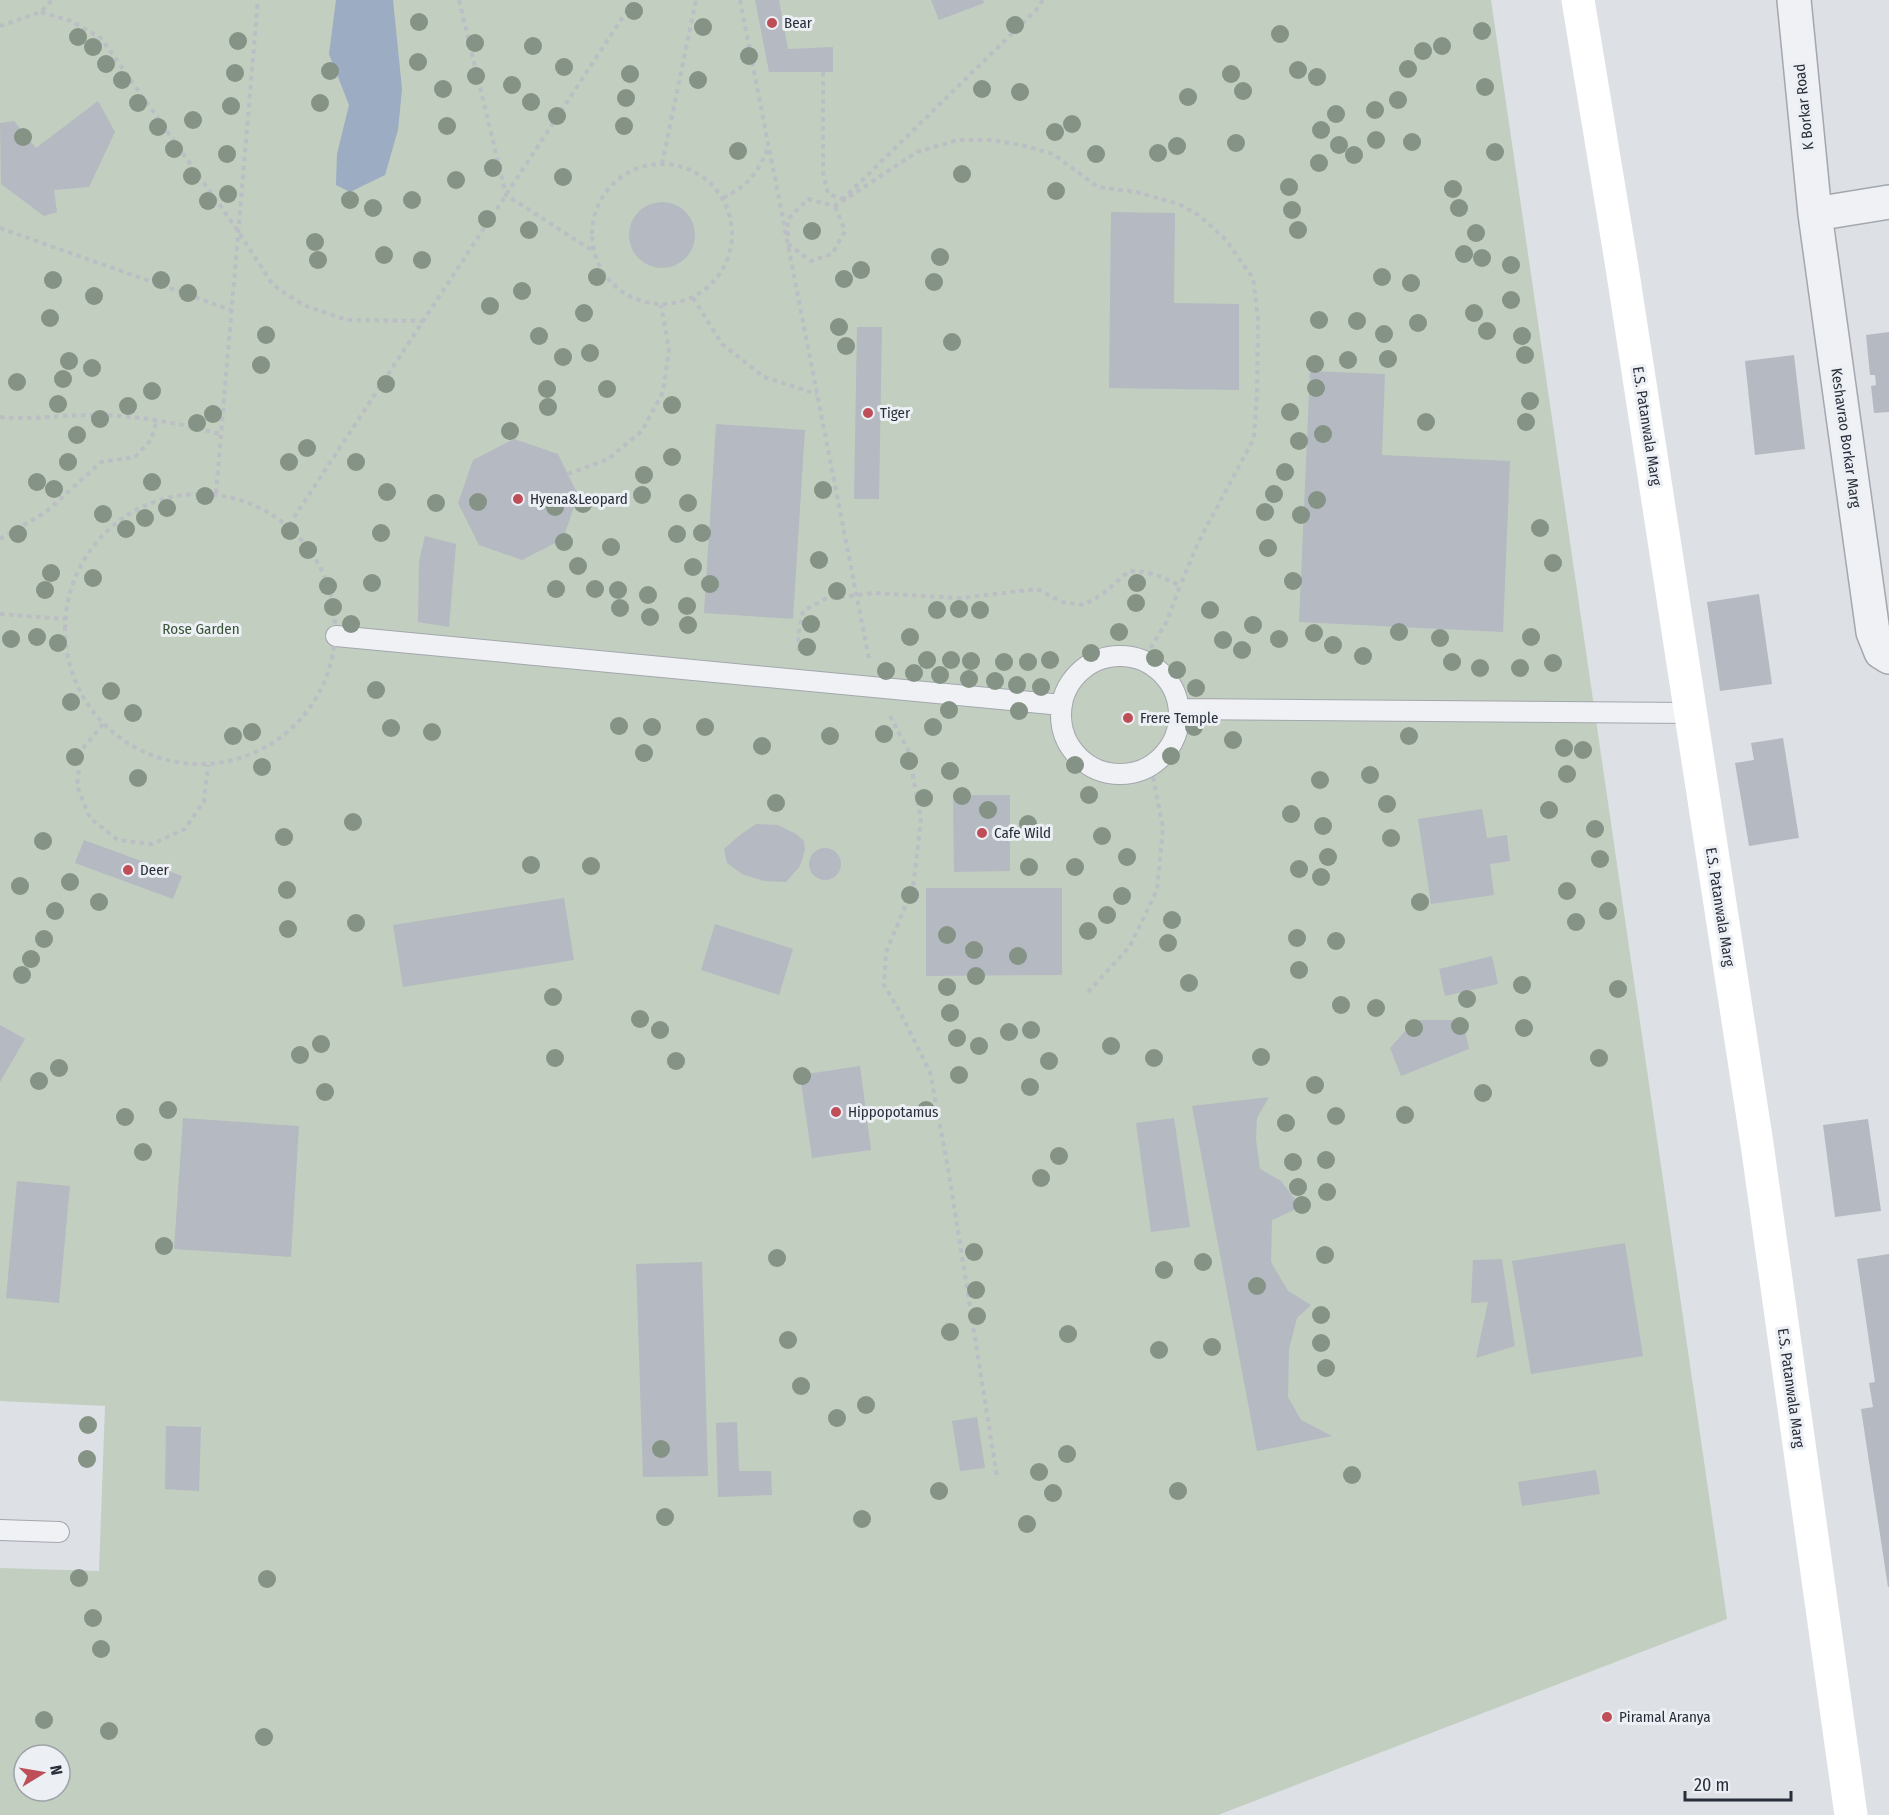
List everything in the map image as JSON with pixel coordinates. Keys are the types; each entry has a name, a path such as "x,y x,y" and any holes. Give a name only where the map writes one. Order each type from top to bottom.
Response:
{"street":[{"name":"E.S. Patanwala Marg","path":"1578,0 1622,267 1757,1144 1851,1815"},
{"name":"K Borkar Road","path":"1794,0 1815,214"},
{"path":"1815,214 1889,202"},
{"name":"Keshavrao Borkar Marg","path":"1815,214 1873,632 1881,652 1889,657"}],"lane":[{"path":"336,636 1062,705"},
{"path":"1126,656 1143,660 1156,668 1168,680 1176,694 1179,726 1174,742 1164,756 1151,767 1133,774 1114,775 1095,769 1079,759 1067,743 1061,725 1062,705 1067,688 1077,674 1091,663 1108,657 1126,656"},
{"path":"1179,709 1691,713"},
{"path":"0,1530 59,1532"}],"path":[{"path":"0,26 41,12 52,0"},
{"path":"216,493 258,0"},
{"path":"459,0 506,195 594,251"},
{"path":"289,525 634,0"},
{"path":"662,164 696,0"},
{"path":"740,0 875,688 908,750 921,819 914,888 885,952 884,985 930,1072 948,1168 997,1477"},
{"path":"835,206 1036,10 1043,0"},
{"path":"41,12 71,21 101,38 238,231 273,285 303,304 347,320 423,321"},
{"path":"824,72 823,172 828,194 843,199"},
{"path":"788,245 788,219 808,199 835,206 917,152 957,140 991,140 1022,145 1053,154 1098,187 1136,192 1179,204 1200,216 1226,240 1253,278 1257,317 1257,394 1254,438 1198,543 1167,621 1143,660"},
{"path":"723,198 743,188 759,170 769,147"},
{"path":"662,164 686,168 707,180 723,198 732,225 729,254 716,280 693,298 661,305 631,298 607,278 594,251 593,219 607,190 632,170 662,164"},
{"path":"788,245 812,261 832,254 845,231 835,206"},
{"path":"0,228 231,310"},
{"path":"693,298 722,344 764,377 818,394"},
{"path":"568,474 608,459 642,431 663,392 669,349 661,305"},
{"path":"0,417 21,419 94,415 185,424 220,434"},
{"path":"0,539 26,526 46,512 101,462 135,457 151,440 157,420"},
{"path":"216,493 255,504 289,525 315,557 332,595 336,636 328,675 310,711 282,739 247,758 208,765 169,762 133,748 103,724 80,693 67,657 65,619 74,576 97,539 131,511 172,495 216,493"},
{"path":"821,683 801,666 798,637 803,611 825,599 857,597 874,593 961,598 1037,589 1062,602 1084,605 1104,593 1129,571 1146,571 1180,586"},
{"path":"0,614 65,619"},
{"path":"103,724 81,751 77,786 90,818 118,840 152,844 185,830 204,801 208,765"},
{"path":"1088,992 1130,946 1157,890 1163,828 1151,767"}],"green space":[{"name":"Rose Garden","path":"0,0 1491,0 1727,1619 1218,1815 0,1815 0,1568 99,1571 105,1406 0,1401"}],"water":[{"path":"336,0 393,0 402,89 398,130 385,175 350,192 336,185 337,154 349,105 329,54"}],"building":[{"name":"Bear","path":"755,0 779,0 788,49 833,47 833,72 769,72"},
{"path":"931,0 983,0 984,3 939,20"},
{"path":"98,101 115,132 89,187 54,190 57,212 44,216 1,184 0,123 14,121 36,148"},
{"path":"655,202 669,202 681,207 690,216 695,235 693,248 686,259 669,268 655,268 643,263 634,254 629,242 629,228 634,216 643,207"},
{"path":"1111,212 1175,213 1174,303 1239,304 1239,390 1109,388"},
{"name":"Tiger","path":"857,327 882,327 879,499 854,499"},
{"path":"1889,332 1889,412 1874,413 1871,386 1876,385 1875,375 1870,375 1866,335"},
{"path":"1794,355 1805,449 1755,455 1745,361"},
{"path":"1310,371 1385,374 1382,455 1510,461 1503,632 1299,622"},
{"path":"716,424 805,430 793,619 704,613"},
{"name":"Hyena&Leopard","path":"514,439 558,454 578,495 563,539 522,560 479,545 458,503 473,460"},
{"path":"425,536 456,544 449,627 418,622 419,561"},
{"path":"1759,594 1772,684 1720,691 1707,602"},
{"path":"1783,738 1799,838 1749,846 1735,763 1754,760 1751,743"},
{"name":"Cafe Wild","path":"953,795 1010,795 1010,871 954,872"},
{"path":"1482,809 1487,838 1507,835 1510,861 1490,864 1494,895 1431,904 1418,819"},
{"path":"756,824 778,825 804,841 805,850 800,866 786,882 764,881 742,874 727,863 724,849"},
{"name":"Deer","path":"84,840 182,876 173,899 75,863"},
{"path":"825,848 836,853 841,864 836,875 825,880 814,875 809,864 814,853"},
{"path":"926,888 1062,888 1062,975 926,976"},
{"path":"564,898 574,960 403,987 393,925"},
{"path":"715,924 793,949 779,995 701,970"},
{"path":"1492,956 1498,984 1445,996 1439,969"},
{"path":"1415,1020 1463,1020 1469,1049 1401,1076 1390,1048"},
{"path":"0,1025 25,1039 0,1082"},
{"name":"Hippopotamus","path":"860,1066 871,1150 812,1158 800,1075"},
{"path":"1269,1097 1257,1118 1256,1139 1260,1169 1281,1181 1301,1207 1272,1220 1271,1262 1288,1291 1311,1305 1297,1318 1289,1349 1288,1397 1301,1420 1332,1436 1257,1451 1192,1106"},
{"path":"183,1118 299,1126 291,1257 174,1249"},
{"path":"1174,1118 1190,1227 1151,1232 1136,1123"},
{"path":"1868,1119 1881,1211 1835,1217 1823,1125"},
{"path":"17,1181 70,1186 59,1303 6,1298"},
{"path":"1625,1243 1643,1356 1531,1374 1512,1261"},
{"path":"1889,1254 1888,1587 1861,1409 1873,1407 1869,1383 1875,1382 1857,1259"},
{"path":"1502,1259 1515,1346 1476,1358 1488,1302 1471,1303 1473,1260"},
{"path":"702,1262 708,1476 643,1477 636,1264"},
{"path":"977,1417 985,1468 960,1471 952,1421"},
{"path":"737,1422 739,1471 771,1471 772,1495 718,1497 716,1423"},
{"path":"166,1426 201,1427 199,1491 165,1489"},
{"path":"1596,1470 1600,1494 1522,1506 1518,1482"}],"place":[{"name":"Bear","path":"772,23"},
{"name":"Tiger","path":"868,413"},
{"name":"Hyena&Leopard","path":"518,499"},
{"name":"Frere Temple","path":"1128,718"},
{"name":"Cafe Wild","path":"982,833"},
{"name":"Deer","path":"128,870"},
{"name":"Hippopotamus","path":"836,1112"},
{"name":"Piramal Aranya","path":"1607,1717"}]}
